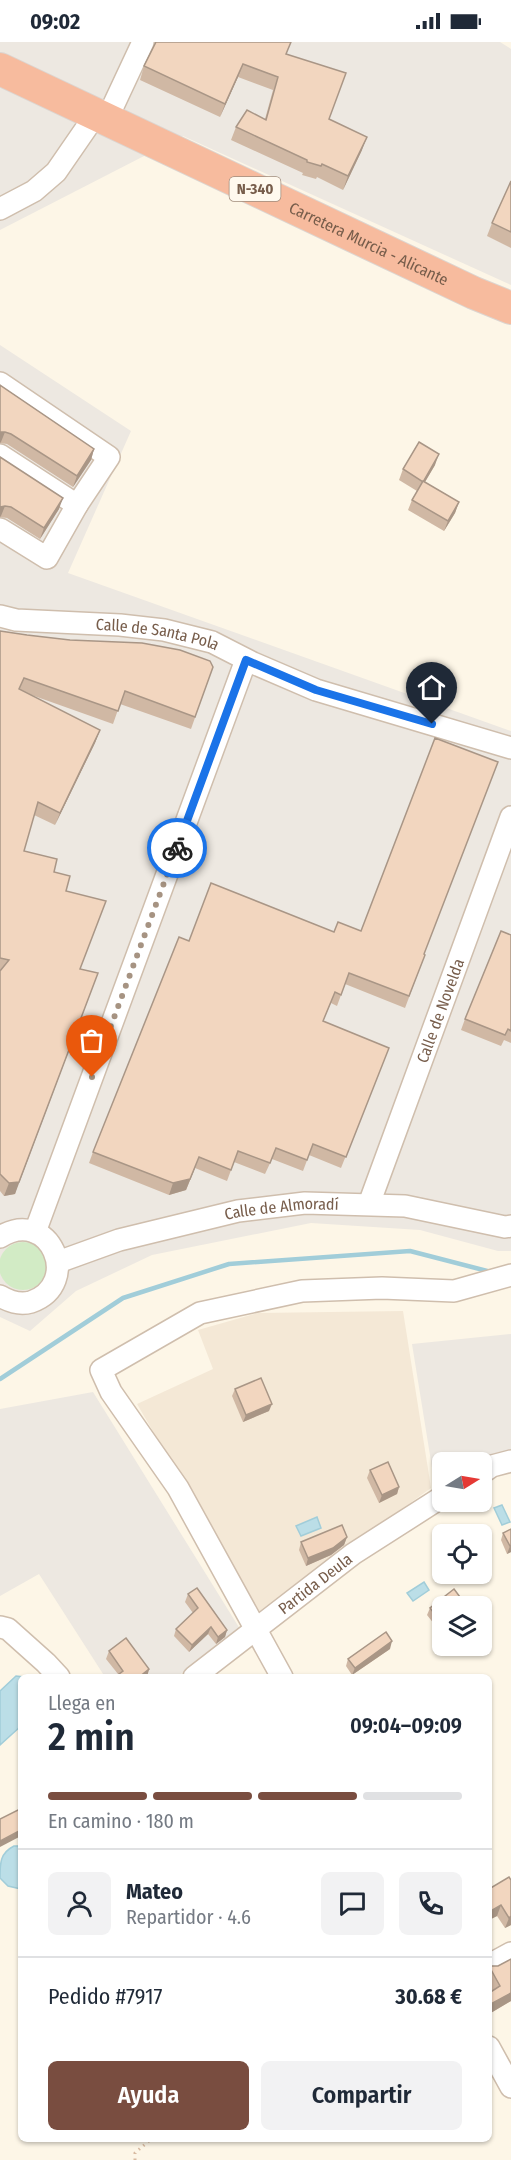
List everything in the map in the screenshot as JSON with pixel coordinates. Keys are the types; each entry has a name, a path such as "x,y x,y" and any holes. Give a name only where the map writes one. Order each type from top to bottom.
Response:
{"highway":[{"name":"Carretera Murcia - Alicante","path":"0,69 474,293 511,308"}],"street":[{"path":"0,209 34,191 56,172 102,116 143,42"},
{"path":"0,383 109,457 77,505 47,558 0,529"},
{"path":"0,455 77,505"},
{"name":"Calle de Santa Pola","path":"0,616 16,620 120,625 164,630 212,642 246,660 316,690 511,748"},
{"path":"35,1232 246,660"},
{"name":"Calle de Novelda","path":"369,1204 511,817"},
{"name":"Calle de Almoradí","path":"58,1262 118,1240 238,1211 305,1203 405,1206 505,1227 511,1226"},
{"path":"0,1296 18,1304 39,1299 49,1291 57,1275 58,1262 51,1245 35,1232 22,1229 2,1233"},
{"path":"280,1674 178,1488 111,1392 101,1370 200,1313 302,1291 382,1288 454,1291 511,1275"},
{"path":"492,1466 511,1461"},
{"name":"Partida Deula","path":"198,1674 353,1554 432,1503"},
{"path":"0,1627 8,1629 56,1674"},
{"path":"492,1963 511,1953"},
{"path":"492,2052 511,2087"}],"path":[{"path":"135,2160 135,2153 148,2142"}],"shaded area":[{"path":"0,42 500,42 511,49 511,285 183,136 0,230"},
{"path":"0,345 131,431 68,573 511,731 511,1251 498,1251 420,1230 311,1223 152,1255 76,1291 30,1331 0,1317"},
{"path":"403,1311 431,1488 259,1612 137,1404 213,1369 198,1330 258,1313"},
{"path":"511,1334 511,1449 492,1456 492,1452 432,1452 432,1468 412,1344"},
{"path":"93,1392 240,1629 181,1674 103,1674 39,1574 0,1596 0,1409"}],"green space":[{"path":"18,1242 28,1242 40,1249 47,1261 47,1271 40,1283 28,1290 18,1290 3,1279 -1,1271 -1,1261 10,1246"}],"water":[{"path":"502,1505 510,1522 502,1525 494,1508"},
{"path":"317,1517 321,1528 301,1536 296,1526"},
{"path":"424,1582 429,1590 413,1601 407,1593"},
{"path":"18,1676 18,1729 0,1745 0,1691"},
{"path":"18,1846 18,1888 8,1886 0,1878 2,1859 9,1849"}],"building":[{"path":"156,42 291,42 286,54 346,73 329,119 367,137 348,176 322,164 321,166 307,162 236,127 247,110 266,120 278,77 243,64 225,104 144,66"},
{"path":"511,181 511,232 492,223"},
{"path":"0,385 94,449 77,476 11,434 0,432"},
{"path":"419,442 439,454 423,482 403,469"},
{"path":"0,457 63,498 44,528 11,507 0,507"},
{"path":"423,481 459,502 448,521 412,500"},
{"path":"0,631 70,640 142,643 180,650 210,661 213,667 195,717 125,691 118,711 24,678 19,689 100,730 60,813 38,802 24,851 57,859 54,872 70,876 66,891 106,901 80,969 98,973 19,1182 9,1183 0,1174 0,971 9,960 0,958"},
{"path":"435,738 498,762 409,996 349,973 341,995 335,992 323,1021 389,1048 346,1157 313,1144 307,1160 276,1148 270,1163 238,1151 231,1170 199,1157 190,1179 173,1183 93,1152 179,937 189,941 211,883 334,932 338,922 361,931"},
{"path":"501,931 511,935 511,1031 508,1029 505,1035 465,1019"},
{"path":"261,1378 272,1404 246,1415 235,1389"},
{"path":"388,1462 399,1487 382,1495 370,1470"},
{"path":"342,1525 347,1537 333,1548 308,1558 301,1542"},
{"path":"511,1529 511,1546 510,1546 503,1533"},
{"path":"197,1588 227,1630 218,1637 211,1627 192,1645 176,1629 198,1608 188,1594"},
{"path":"454,1589 459,1596 445,1596"},
{"path":"386,1632 392,1641 355,1668 348,1659"},
{"path":"126,1638 149,1669 143,1674 119,1674 123,1671 109,1651"},
{"path":"18,1810 18,1832 0,1841 0,1819"},
{"path":"509,1877 511,1880 511,1916 509,1918 501,1905 492,1910 492,1887"},
{"path":"511,1959 511,1993 492,2003 492,1991 500,1986 492,1971 492,1966 498,1966"}],"waterway":[{"path":"0,1379 123,1298 229,1264 410,1251 491,1272"}],"way so far":[{"path":"92,1077 177,848"}],"route":[{"path":"177,848 246,660 316,690 432,724"}]}
